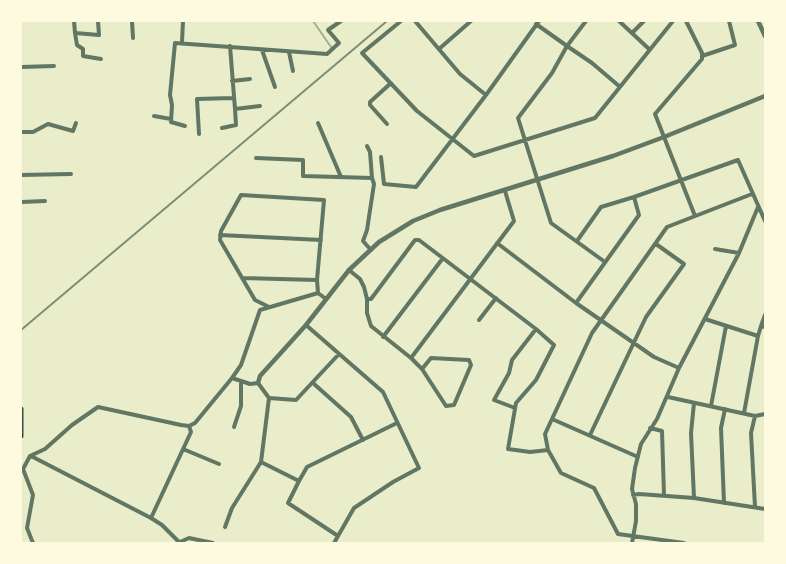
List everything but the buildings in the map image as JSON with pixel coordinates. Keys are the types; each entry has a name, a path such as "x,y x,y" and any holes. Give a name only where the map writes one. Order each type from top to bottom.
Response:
{"main road":[{"path":"21,409 21,435"}],"street":[{"path":"74,21 77,45 83,49 83,56 101,59"},
{"path":"75,33 99,35 98,21"},
{"path":"132,21 133,38"},
{"path":"182,42 183,21"},
{"path":"185,126 171,122 175,42 327,54 339,43 328,30 340,21"},
{"path":"401,21 362,53 417,111 474,156 595,118 673,21"},
{"path":"415,21 460,74 486,95"},
{"path":"439,49 471,21"},
{"path":"586,21 567,46 552,73 518,118 551,223 605,262"},
{"path":"619,21 649,49"},
{"path":"632,33 644,21"},
{"path":"686,21 702,56"},
{"path":"695,216 655,114 702,56 735,45 729,21"},
{"path":"758,21 765,36"},
{"path":"374,184 416,187 538,22 619,86"},
{"path":"222,128 236,124 230,46"},
{"path":"262,50 275,87"},
{"path":"289,52 293,70"},
{"path":"21,67 54,66"},
{"path":"232,81 250,79"},
{"path":"387,124 370,105 370,102 391,83"},
{"path":"258,383 260,376 306,325 349,270 370,250 402,228 426,215 538,181 664,137 765,96"},
{"path":"199,134 197,99 233,98"},
{"path":"235,109 260,106"},
{"path":"154,116 171,119"},
{"path":"21,132 33,132 48,124 73,131 76,123"},
{"path":"318,123 341,177"},
{"path":"367,146 374,184 363,241 370,250"},
{"path":"381,157 384,184"},
{"path":"256,158 303,160 303,176 372,178"},
{"path":"577,242 601,207 681,182 738,160 765,221"},
{"path":"21,175 71,174"},
{"path":"411,358 513,221 505,191"},
{"path":"684,543 618,534 594,488 561,473 548,450 545,434 592,333 668,227 752,194"},
{"path":"270,307 255,300 220,240 221,231 241,195 324,200 317,280 318,293 326,299"},
{"path":"576,303 639,215 634,197"},
{"path":"21,202 45,201"},
{"path":"632,543 636,521 632,489 641,444 668,397 679,368 739,253 758,207"},
{"path":"220,235 321,240"},
{"path":"368,299 371,299 415,240 419,240 536,329 554,345 536,380 516,402 508,449 530,452 548,450"},
{"path":"497,243 576,303 654,357 679,368"},
{"path":"590,435 646,317 684,264 656,244"},
{"path":"715,249 739,253"},
{"path":"383,337 443,258"},
{"path":"349,270 360,279 368,299 368,318 372,326 422,369 446,406 454,405 471,365 469,360 431,358 422,369"},
{"path":"242,278 317,280"},
{"path":"33,543 27,528 33,495 22,468 30,456 45,449 72,425 98,407 189,426 195,423 241,365 260,310 318,293"},
{"path":"480,320 496,298"},
{"path":"744,413 758,336 763,327 765,315"},
{"path":"705,319 758,336"},
{"path":"306,325 383,392 419,468 354,508 334,543"},
{"path":"711,406 726,326"},
{"path":"515,408 494,400 509,374 512,360 536,329"},
{"path":"269,398 296,400 339,354"},
{"path":"232,378 250,384 258,383"},
{"path":"234,427 241,406 241,382"},
{"path":"225,527 232,508 261,462 269,398 258,383"},
{"path":"313,383 351,417 363,440"},
{"path":"668,397 755,416 765,414"},
{"path":"694,403 691,434 694,498"},
{"path":"724,503 721,428 725,409"},
{"path":"755,416 751,433 755,507"},
{"path":"552,419 638,457"},
{"path":"338,536 288,502 307,467 397,423"},
{"path":"151,518 191,432 189,426"},
{"path":"650,428 662,431 664,495"},
{"path":"183,449 219,464"},
{"path":"30,456 151,518 180,542 189,538 213,543"},
{"path":"261,462 299,481"},
{"path":"633,495 694,498 765,509"}],"waterway":[{"path":"313,21 331,47"}],"railway":[{"path":"21,330 387,21"}]}
